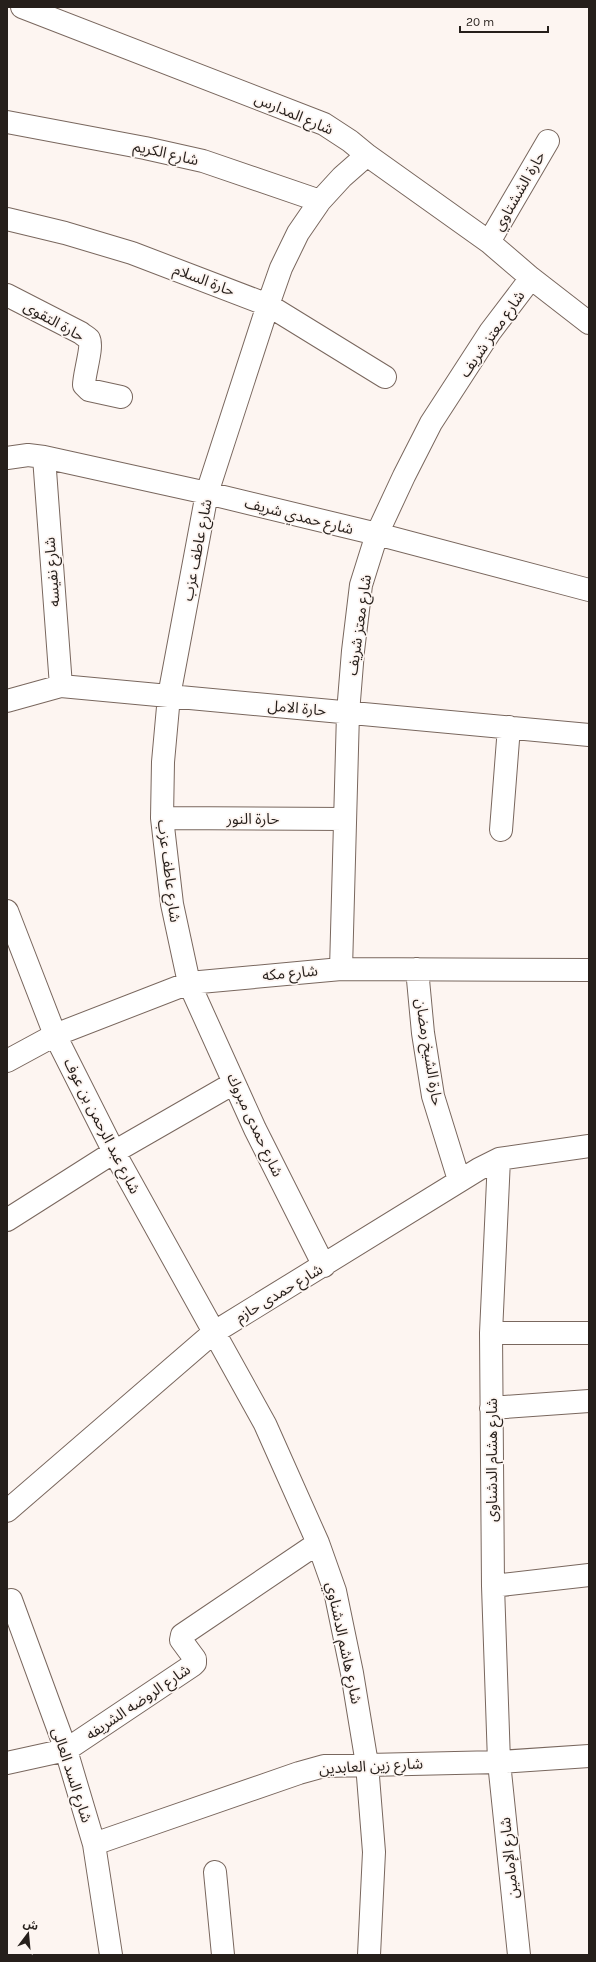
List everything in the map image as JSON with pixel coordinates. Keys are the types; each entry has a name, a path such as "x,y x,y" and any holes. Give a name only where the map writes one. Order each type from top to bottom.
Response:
{"street":[{"name":"شارع المدارس","path":"22,7 324,124 350,140 367,155 489,242 531,278 589,323"},
{"name":"شارع الكريم","path":"7,122 145,148 203,161 320,201"},
{"name":"حارة الششتاوي","path":"489,242 548,141"},
{"name":"شارع عاطف عزب","path":"189,983 172,904 162,818 163,762 170,696 207,493 281,268 298,233 320,201 342,177 367,155"},
{"name":"حارة السلام","path":"7,219 65,233 132,253 268,305 385,377"},
{"name":"شارع معتز شريف","path":"341,968 348,713 353,651 361,585 378,534 404,476 431,423 490,332 531,278"},
{"name":"حارة التقوى","path":"7,295 89,339 90,345 84,385 89,390 121,397"},
{"name":"شارع حمدي شريف","path":"7,458 28,456 44,457 207,493 378,534 589,590"},
{"name":"شارع نفيسه","path":"44,457 61,686"},
{"name":"حارة الامل","path":"7,701 61,686 589,735"},
{"path":"501,830 509,727"},
{"name":"حارة النور","path":"162,818 345,819"},
{"name":"شارع عبد الرحمن بن عوف","path":"7,911 11,934 55,1036 114,1152 214,1333"},
{"name":"شارع مكه","path":"7,1061 55,1036 189,983 341,968 589,970"},
{"name":"حارة الشيخ رمضان","path":"417,969 423,1033 433,1096 459,1180"},
{"name":"شارع حمدى مبروك","path":"189,983 255,1129 324,1266"},
{"path":"7,1220 114,1152 234,1083"},
{"name":"شارع حمدى حازم","path":"7,1511 214,1333 324,1266 459,1180 499,1159 589,1146"},
{"name":"شارع هشام الدشناوى","path":"499,1159 491,1333 493,1586 499,1762"},
{"name":"شارع هاشم الدشناوي","path":"214,1333 265,1424 318,1543 335,1591 352,1673 367,1764 374,1852 369,1955"},
{"path":"491,1333 589,1333"},
{"path":"491,1408 589,1401"},
{"name":"شارع الروضه الشريفه","path":"7,1763 66,1750 195,1663 195,1659 181,1640 182,1635 318,1543"},
{"path":"493,1586 589,1575"},
{"name":"شارع السد العالى","path":"11,1600 66,1750 94,1844 112,1955"},
{"name":"شارع زين العابدين","path":"94,1844 299,1773 324,1766 499,1762 589,1756"},
{"name":"شارع الإمامين","path":"499,1762 518,1955"},
{"path":"215,1872 223,1955"}]}
